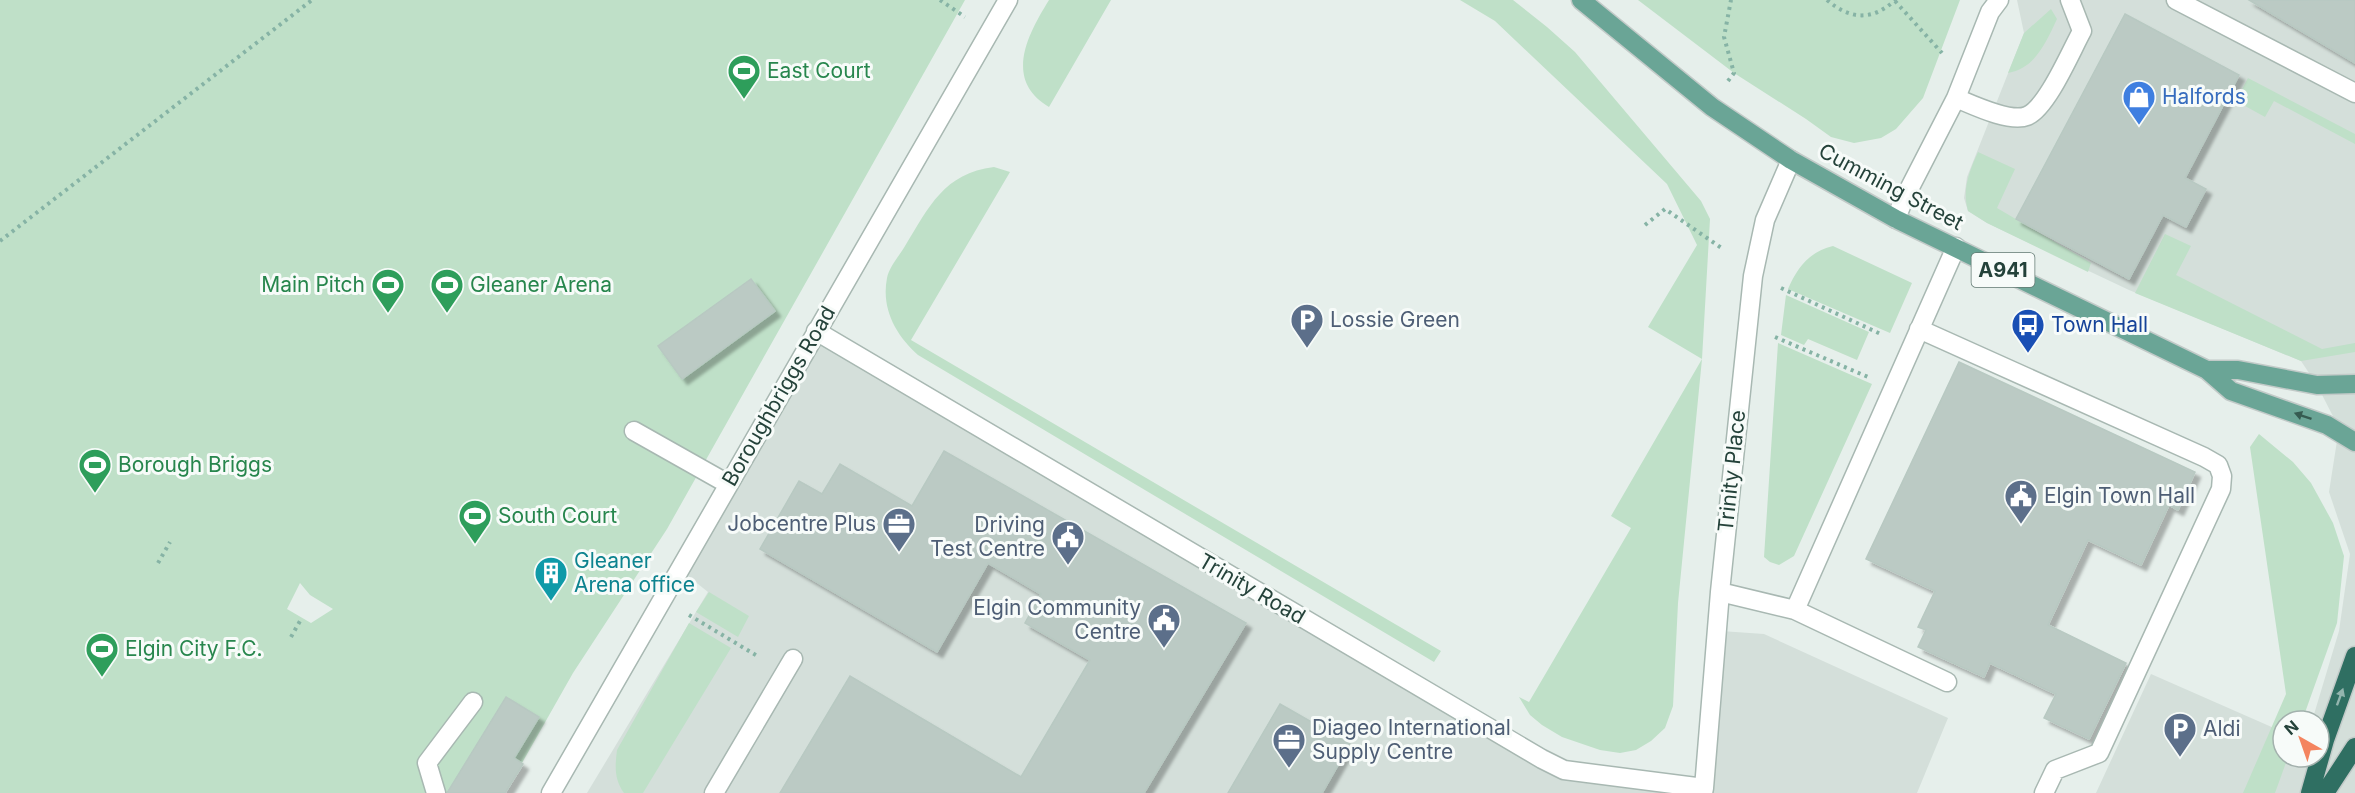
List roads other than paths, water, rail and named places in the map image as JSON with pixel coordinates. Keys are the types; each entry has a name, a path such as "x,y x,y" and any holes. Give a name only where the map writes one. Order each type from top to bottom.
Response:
{"highway":[{"path":"2310,793 2325,740 2355,656"},
{"path":"2325,793 2355,747"}],"main road":[{"name":"Cumming Street","path":"1581,0 1712,107 1791,160 1896,219 2207,370 2231,391 2327,425 2355,442"},
{"name":"Cumming Street","path":"2207,370 2238,370 2317,385 2355,384"}],"street":[{"name":"Boroughbriggs Road","path":"556,791 662,599 1008,0"},
{"path":"1896,219 1959,91 1989,12 1999,0"},
{"path":"1959,91 1998,115 2026,117 2041,106 2082,31 2070,0"},
{"path":"2176,0 2355,93"},
{"name":"Trinity Place","path":"1703,790 1720,592 1753,276 1765,220 1791,160"},
{"path":"1795,610 1956,247"},
{"path":"1919,329 2204,457 2218,465 2222,476 2221,489 2099,753 2055,770 2044,793"},
{"name":"Trinity Road","path":"816,331 1542,759 1564,770 1703,790"},
{"path":"634,431 728,484"},
{"path":"1720,592 1795,610 1947,682"},
{"path":"714,793 788,666"},
{"path":"436,793 427,763 473,702"}],"place":[{"name":"East Court","path":"744,100"},
{"name":"Halfords","path":"2139,126"},
{"name":"Main Pitch","path":"388,314"},
{"name":"Gleaner Arena","path":"447,314"},
{"name":"Lossie Green","path":"1307,349"},
{"name":"Town Hall","path":"2028,354"},
{"name":"Borough Briggs","path":"95,494"},
{"name":"Elgin Town Hall","path":"2021,525"},
{"name":"South Court","path":"475,545"},
{"name":"Jobcentre Plus","path":"899,553"},
{"name":"Driving Test Centre","path":"1068,566"},
{"name":"Gleaner Arena office","path":"551,602"},
{"name":"Elgin Community Centre","path":"1164,649"},
{"name":"Elgin City F.C.","path":"102,678"},
{"name":"Aldi","path":"2180,758"},
{"name":"Diageo International Supply Centre","path":"1289,769"}]}
